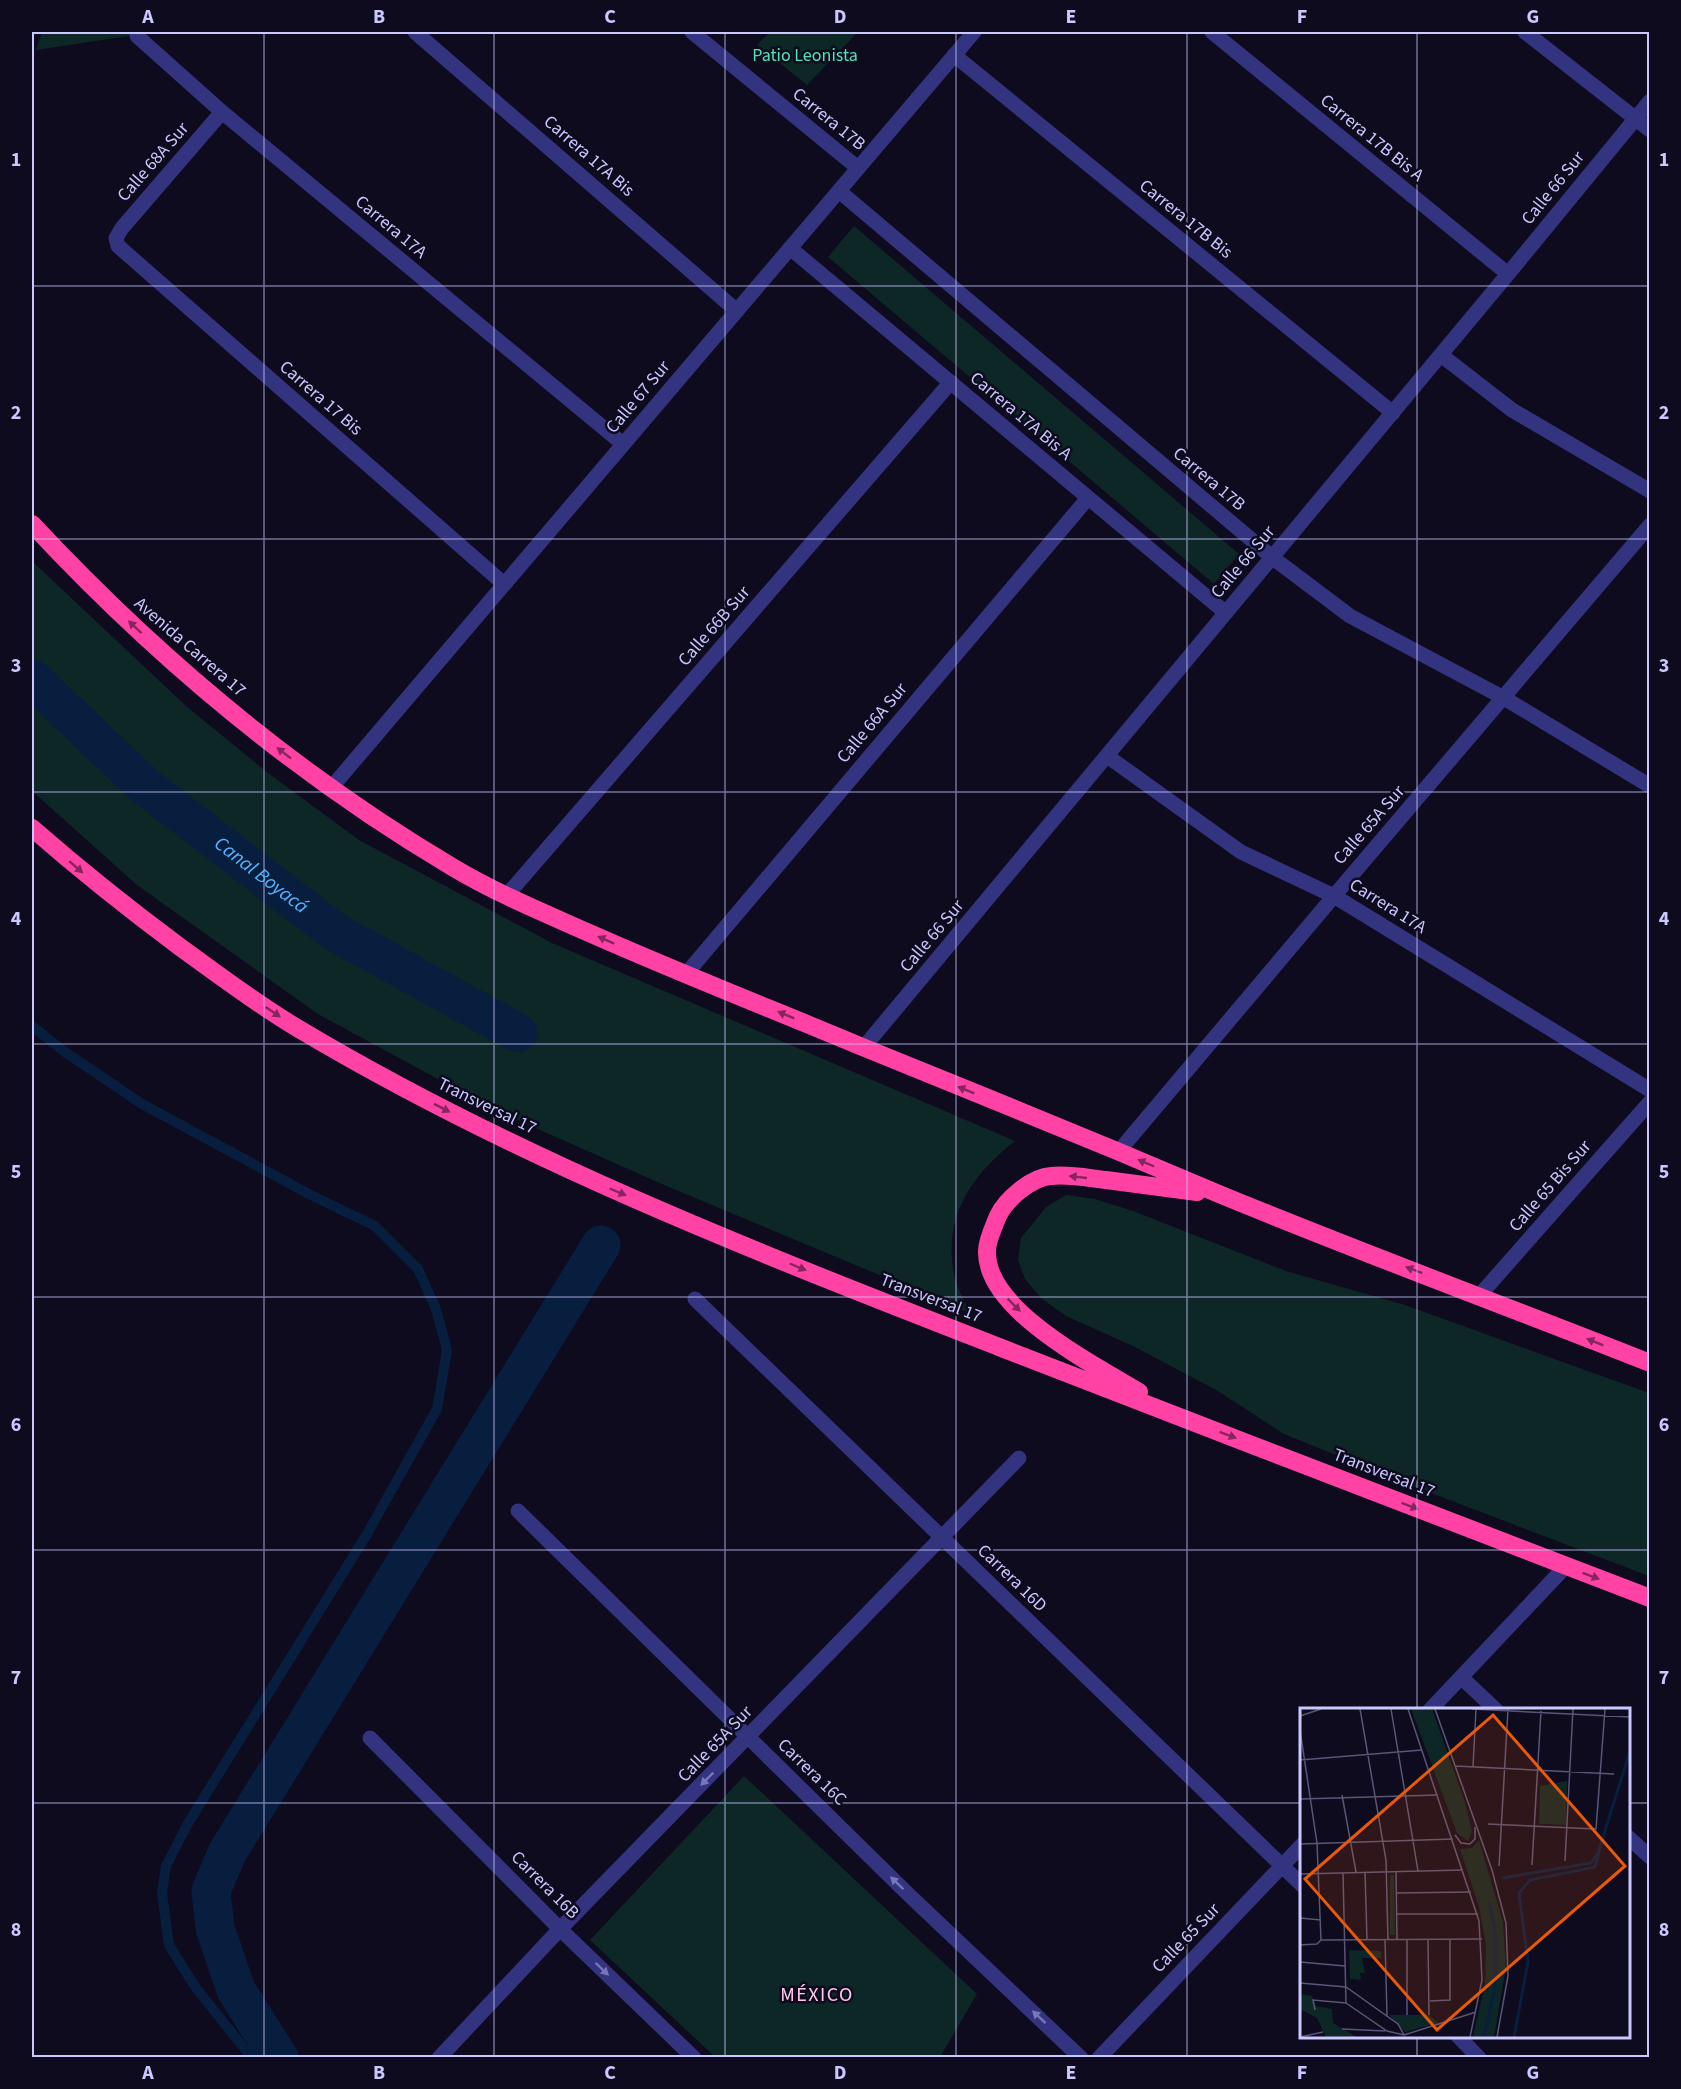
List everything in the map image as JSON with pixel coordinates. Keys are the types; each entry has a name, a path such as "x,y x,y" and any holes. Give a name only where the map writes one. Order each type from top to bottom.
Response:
{"highway":[{"name":"Avenida Carrera 17","path":"32,524 70,566 178,667 290,758 331,788"},
{"path":"331,788 458,871 592,934 1119,1151 1219,1195 1650,1363"},
{"name":"Transversal 17","path":"32,828 86,876 224,979 296,1028 491,1134 591,1180 854,1290 1650,1598"},
{"path":"1173,1414 1061,1344 1031,1322 1000,1290 990,1271 987,1250 1000,1211 1013,1197 1034,1182 1049,1176 1071,1176 1219,1195"}],"street":[{"name":"Carrera 17A Bis","path":"415,32 737,311"},
{"name":"Carrera 17B","path":"692,32 858,168"},
{"name":"Calle 67 Sur","path":"331,788 974,32"},
{"name":"Carrera 17B Bis A","path":"1212,32 1508,274"},
{"path":"1525,32 1650,130"},
{"name":"Carrera 17A","path":"137,36 222,112 624,444"},
{"name":"Carrera 17B Bis","path":"954,55 1393,413"},
{"name":"Calle 66 Sur","path":"864,1047 1273,558 1650,100"},
{"name":"Calle 68A Sur","path":"116,238 122,228 222,112"},
{"name":"Carrera 17B","path":"839,191 1273,558 1350,616 1504,698 1650,786"},
{"name":"Carrera 17 Bis","path":"116,238 118,246 504,584"},
{"name":"Carrera 17A Bis A","path":"790,248 1226,613"},
{"path":"1441,355 1512,410 1650,490"},
{"name":"Calle 66B Sur","path":"507,895 951,382"},
{"name":"Calle 66A Sur","path":"686,974 1088,498"},
{"name":"Calle 65A Sur","path":"1119,1151 1650,525"},
{"name":"Carrera 17A","path":"1107,756 1241,852 1334,896 1650,1090"},
{"name":"Calle 65 Bis Sur","path":"1479,1296 1650,1102"},
{"name":"Carrera 16D","path":"695,1299 1300,1883"},
{"name":"Calle 65A Sur","path":"440,2058 560,1929 1019,1458"},
{"name":"Carrera 16C","path":"518,1511 908,1893 1081,2058"},
{"path":"1432,1708 1566,1566"},
{"path":"1461,1677 1494,1708"},
{"name":"Carrera 16B","path":"370,1738 560,1929 694,2058"},
{"path":"1630,1837 1650,1857"},
{"name":"Calle 65 Sur","path":"1099,2058 1300,1847"},
{"path":"1459,2038 1479,2058"}],"green space":[{"path":"42,32 138,32 135,35 36,50"},
{"name":"Patio Leonista","path":"770,32 858,32 807,85 757,45"},
{"path":"854,226 1239,554 1214,584 828,257"},
{"path":"32,561 186,706 268,773 359,840 552,943 1015,1141 986,1167 975,1181 965,1196 953,1230 954,1275 970,1313 662,1184 495,1110 318,1014 137,885 32,791"},
{"path":"1066,1195 1095,1199 1133,1211 1286,1271 1405,1305 1649,1393 1649,1576 1397,1480 1284,1434 1218,1391 1133,1346 1066,1316 1041,1298 1025,1279 1018,1260 1021,1238 1046,1207"},
{"path":"744,1776 977,1994 940,2057 715,2057 590,1940"}],"waterway":[{"name":"Canal Boyacá","path":"32,679 145,786 335,932 518,1033"},
{"path":"32,1026 65,1052 142,1104 309,1194 375,1226 418,1269 436,1309 447,1350 437,1409 367,1534 187,1825 166,1866 162,1893 169,1945 196,1988 252,2058"},
{"path":"279,2058 236,1990 215,1928 211,1891 227,1853 601,1245"}],"district":[{"name":"MÉXICO","path":"817,1995"}]}
